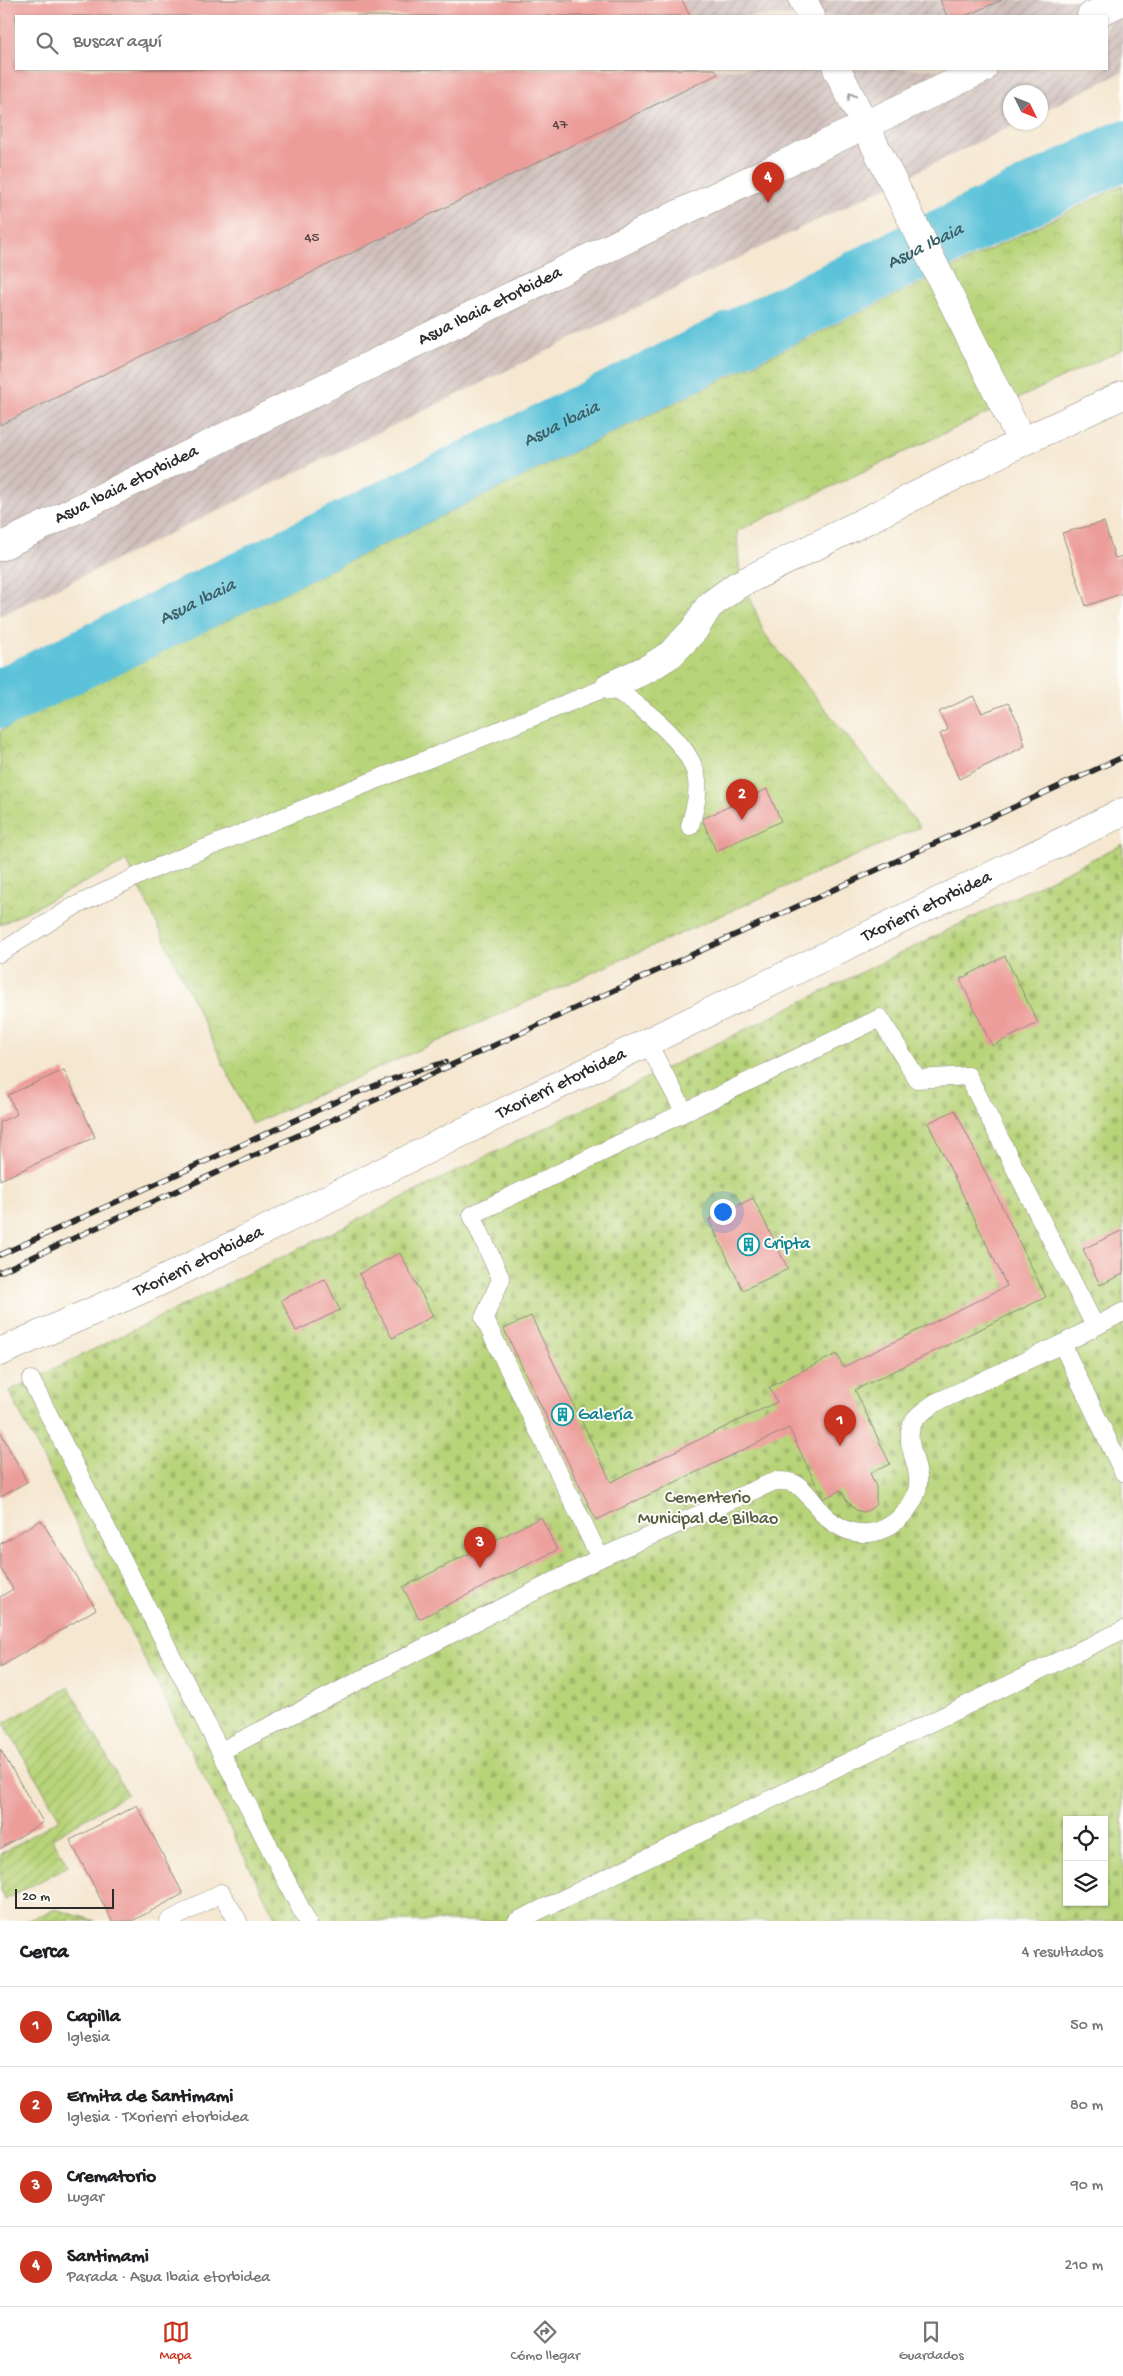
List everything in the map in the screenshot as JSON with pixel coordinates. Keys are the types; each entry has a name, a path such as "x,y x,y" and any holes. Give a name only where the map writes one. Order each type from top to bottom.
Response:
{"street":[{"path":"803,0 810,15"},
{"path":"1093,15 1123,1"},
{"path":"838,70 1022,442"},
{"name":"Asua Ibaia etorbidea","path":"0,547 865,123 981,70"},
{"path":"610,686 649,668 671,654 694,630 708,606 736,586 1022,442 1123,395"},
{"name":"Txorierri etorbidea","path":"0,1352 159,1282 528,1100 648,1044 1123,812"}],"lane":[{"path":"0,953 73,907 146,872 610,686 637,703 666,729 690,761 697,780 697,803 690,826"},
{"path":"600,1558 484,1318 501,1278 472,1215 880,1018 917,1078 968,1076 1095,1326"},
{"path":"648,1044 684,1111"},
{"path":"221,1752 600,1558 775,1481 788,1480 800,1486 824,1515 844,1528 860,1535 878,1533 899,1519 914,1501 919,1474 910,1440 911,1426 922,1412 935,1403 1062,1344 1123,1312"},
{"path":"1062,1344 1123,1472"},
{"path":"31,1380 307,1921"},
{"path":"517,1921 1123,1630"},
{"path":"169,1921 221,1893 238,1921"}],"shaded area":[{"path":"0,0 1123,0 1123,72 1048,109 1048,85 1003,85 1004,130 0,616"}],"green space":[{"path":"1123,185 1123,349 737,531 739,568 764,633 920,827 252,1124 127,861 0,925 0,731"},
{"name":"Cementerio Municipal de Bilbao","path":"1123,844 1123,1921 277,1921 9,1391"},
{"path":"69,1687 127,1794 52,1838 68,1866 5,1900 0,1891 0,1854 60,1819 4,1723"},
{"path":"55,1909 95,1921 27,1921"}],"building":[{"path":"0,0 682,0 690,15 15,15 15,70 716,70 718,74 0,425"},
{"path":"940,0 1002,0 967,15 947,15"},
{"path":"1104,522 1115,558 1123,556 1123,593 1086,606 1062,533"},
{"path":"973,696 982,713 1008,703 1019,724 1025,746 959,779 940,734 948,730 939,712"},
{"path":"767,789 781,821 716,851 702,819"},
{"path":"1005,956 1038,1023 992,1046 960,979"},
{"path":"64,1070 95,1137 0,1180 0,1122 17,1114 8,1095"},
{"path":"955,1110 1046,1297 855,1390 890,1464 870,1473 876,1487 876,1504 871,1509 863,1512 856,1510 847,1501 841,1490 823,1499 789,1428 596,1520 504,1329 531,1316 611,1482 777,1402 769,1387 837,1354 843,1367 1007,1286 928,1123"},
{"name":"Cripta","path":"753,1198 788,1269 743,1290 709,1220"},
{"path":"1123,1230 1123,1274 1100,1285 1083,1249"},
{"path":"400,1253 433,1316 392,1338 359,1274"},
{"path":"325,1279 340,1310 296,1331 281,1300"},
{"path":"0,1431 27,1482 0,1497"},
{"path":"541,1517 557,1550 419,1619 403,1587"},
{"path":"41,1520 96,1609 0,1667 0,1597 13,1589 0,1567 0,1544"},
{"path":"0,1749 43,1822 0,1849"},
{"path":"137,1805 183,1894 132,1921 112,1921 70,1840"}],"waterway":[{"name":"Asua Ibaia","path":"0,699 1123,150"}],"railway":[{"path":"0,1272 1123,757"},
{"path":"0,1255 342,1099 386,1081 445,1062"}],"place":[{"name":"Santimami","path":"768,203"},
{"name":"Ermita de Santimami","path":"742,820"},
{"name":"Cripta","path":"748,1244"},
{"name":"Galería","path":"562,1415"},
{"name":"Capilla","path":"840,1446"},
{"name":"Crematorio","path":"480,1568"}]}
